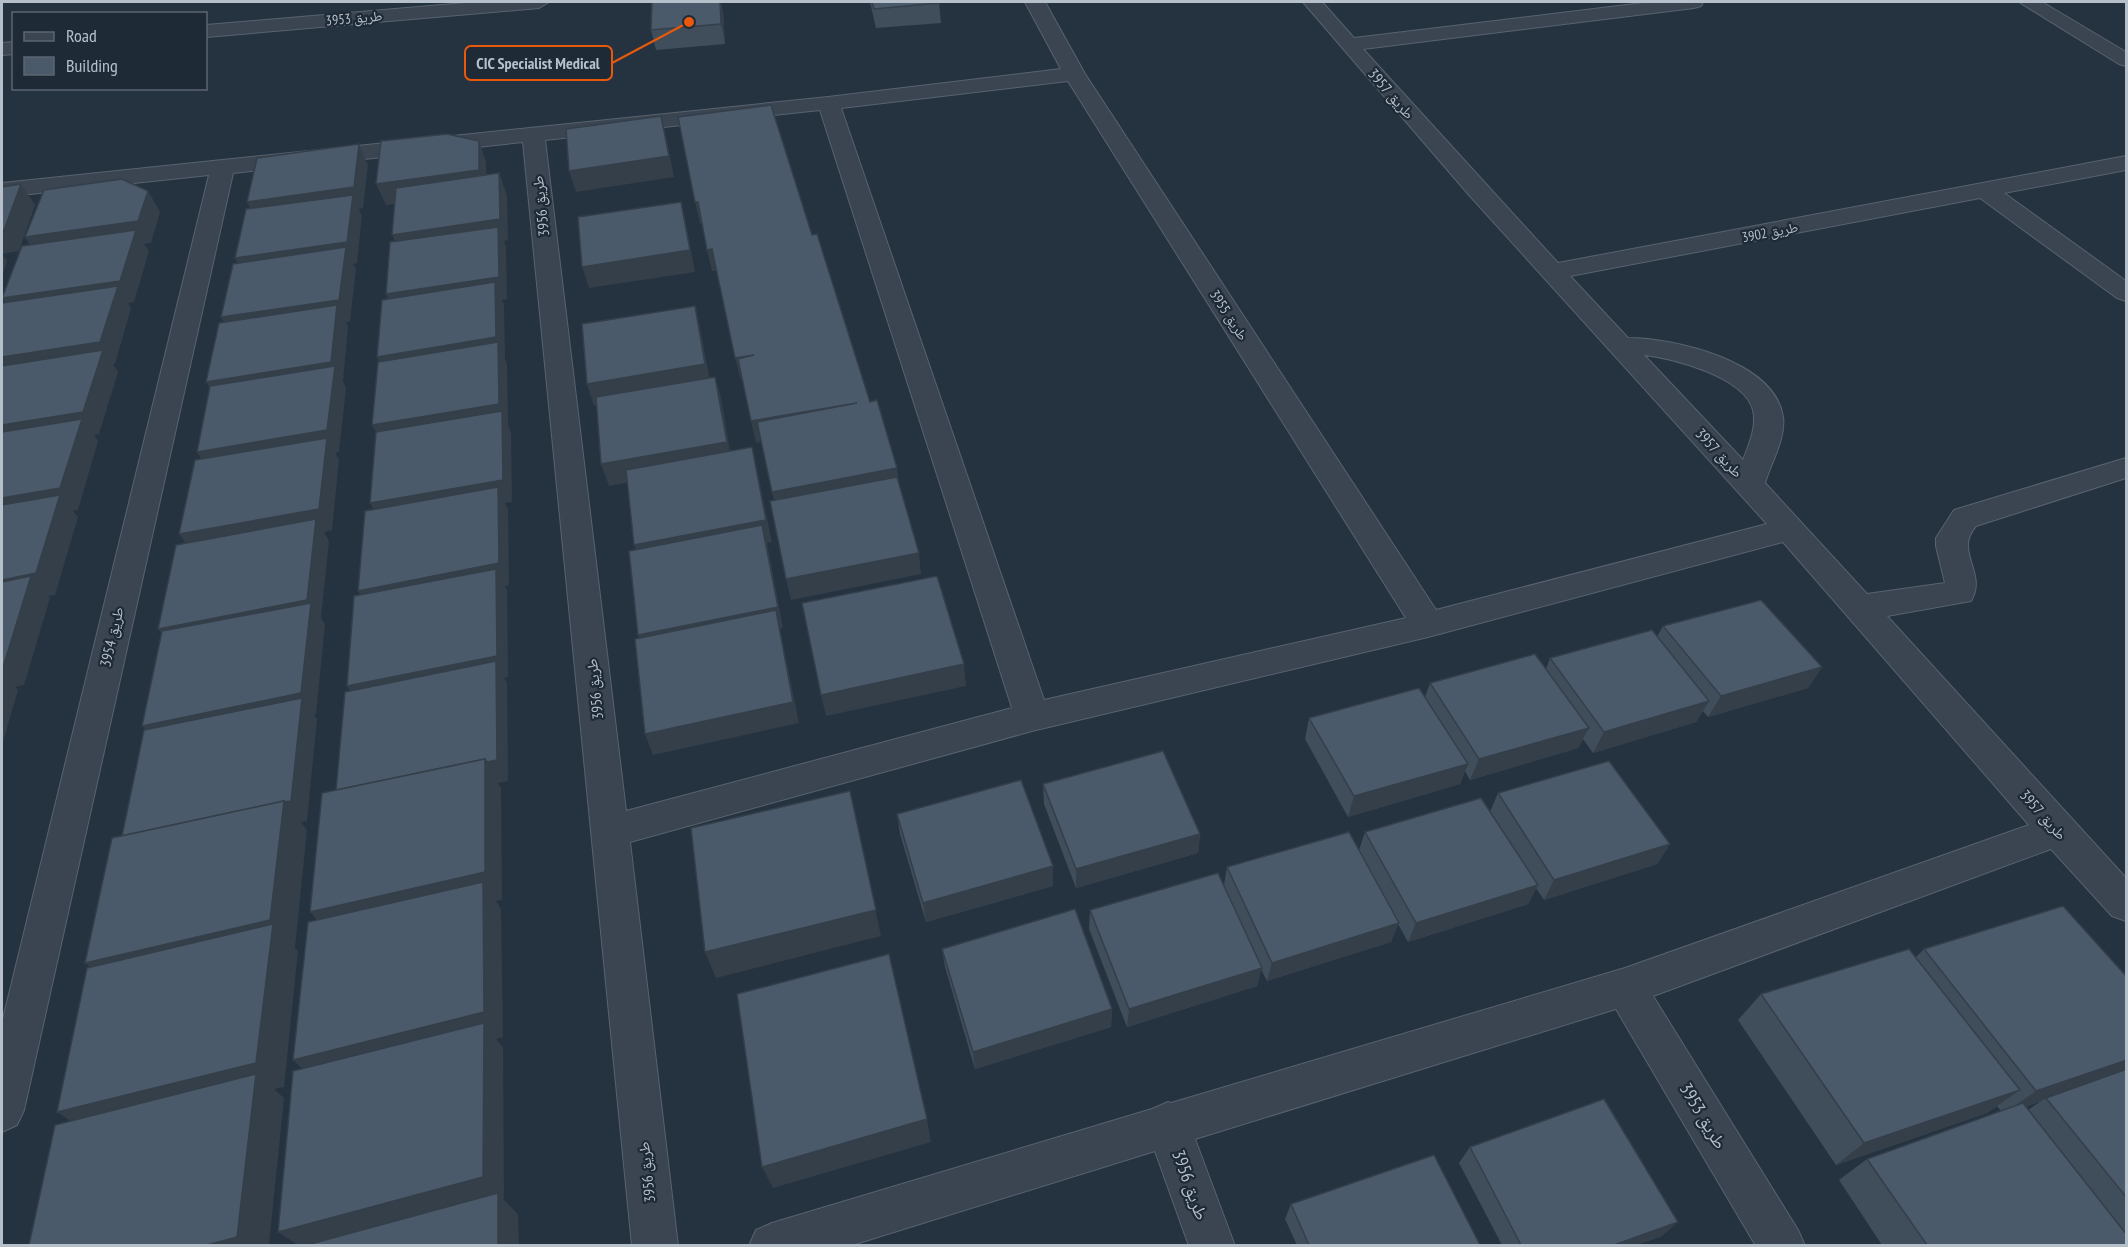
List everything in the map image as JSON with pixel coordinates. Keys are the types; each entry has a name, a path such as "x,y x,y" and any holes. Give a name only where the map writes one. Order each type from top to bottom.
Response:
{"street":[{"name":"طريق 3953","path":"207,31 539,2"},
{"name":"طريق 3955","path":"1035,2 1074,74 1428,625"},
{"name":"طريق 3957","path":"1312,2 1462,178 1553,272 1749,485 2056,831 2127,904"},
{"path":"1349,45 1694,2"},
{"path":"2030,2 2127,60"},
{"path":"2,190 828,103 1074,74"},
{"path":"828,103 1032,717"},
{"name":"طريق 3956","path":"533,133 655,1245"},
{"name":"طريق 3902","path":"1553,272 2127,163"},
{"name":"طريق 3954","path":"2,1110 223,165"},
{"path":"1986,191 2127,293"},
{"path":"1621,347 1642,346 1686,354 1724,370 1756,391 1765,405 1769,418 1749,485"},
{"path":"1858,608 1960,593 1963,582 1950,546 1953,529 1965,518 2127,468"},
{"path":"610,831 1032,717 1428,625 1789,529"},
{"path":"772,1245 1625,987 2056,831"},
{"name":"طريق 3953","path":"1625,987 1782,1245"},
{"name":"طريق 3956","path":"1168,1124 1212,1245"}],"building":[{"path":"652,2 720,2 721,24 651,30"},
{"path":"872,2 939,2 939,3 874,9"},
{"path":"771,105 812,235 817,234 870,402 877,400 897,468 772,492 757,422 857,403 751,421 738,359 754,355 735,358 712,249 707,250 698,202 695,202 678,117"},
{"path":"661,116 669,156 569,171 566,129"},
{"path":"447,134 479,141 479,170 376,184 381,141"},
{"path":"359,144 354,187 247,202 257,158"},
{"path":"499,173 500,219 392,235 396,188"},
{"path":"122,179 148,191 138,221 25,237 44,190"},
{"path":"21,184 4,230 2,230 2,187"},
{"path":"353,195 347,242 235,258 246,209"},
{"path":"681,202 690,250 582,267 578,217"},
{"path":"498,227 499,277 386,294 390,242"},
{"path":"136,230 120,281 2,298 22,246"},
{"path":"346,247 339,300 221,317 233,264"},
{"path":"495,282 496,337 377,357 382,300"},
{"path":"118,286 100,342 2,357 2,303"},
{"path":"337,305 331,362 206,382 219,323"},
{"path":"695,306 705,364 587,384 582,324"},
{"path":"498,342 499,404 372,425 378,362"},
{"path":"103,350 83,412 2,425 2,366"},
{"path":"335,366 327,430 197,452 210,386"},
{"path":"715,377 727,442 601,464 596,397"},
{"path":"502,411 503,480 370,503 376,432"},
{"path":"82,419 60,488 2,498 2,432"},
{"path":"327,438 319,509 179,534 195,460"},
{"path":"752,447 766,520 634,545 626,470"},
{"path":"897,477 919,553 786,579 770,501"},
{"path":"498,487 499,563 358,591 365,511"},
{"path":"60,495 36,573 2,580 2,505"},
{"path":"316,519 307,600 158,629 176,545"},
{"path":"762,525 778,607 638,635 629,551"},
{"path":"496,569 497,656 347,686 354,596"},
{"path":"31,576 4,664 2,665 2,582"},
{"path":"937,576 964,664 821,695 802,603"},
{"path":"1761,600 1822,667 1721,696 1663,626"},
{"path":"311,603 301,693 142,726 162,631"},
{"path":"776,610 793,702 645,734 635,639"},
{"path":"1652,630 1709,701 1604,732 1550,658"},
{"path":"1535,654 1589,728 1479,759 1430,683"},
{"path":"496,661 497,760 487,762 485,759 336,790 345,692"},
{"path":"1419,688 1468,764 1354,796 1309,718"},
{"path":"302,698 291,801 122,836 144,730"},
{"path":"1163,751 1200,834 1076,869 1043,784"},
{"path":"485,759 485,872 310,912 322,793"},
{"path":"1609,761 1670,844 1554,880 1498,793"},
{"path":"1021,780 1053,866 923,903 897,814"},
{"path":"850,791 876,910 705,952 691,828"},
{"path":"1481,798 1538,885 1416,923 1365,832"},
{"path":"284,801 270,920 85,963 112,838"},
{"path":"1349,832 1399,923 1272,963 1227,867"},
{"path":"1218,873 1262,968 1129,1009 1090,910"},
{"path":"483,882 484,1012 293,1060 308,922"},
{"path":"2063,906 2127,977 2127,1060 2036,1091 1924,949"},
{"path":"1075,909 1112,1009 973,1052 942,949"},
{"path":"273,924 256,1063 57,1112 87,968"},
{"path":"1909,949 2020,1090 1864,1143 1761,994"},
{"path":"889,954 927,1119 762,1167 737,994"},
{"path":"484,1023 483,1177 278,1232 293,1071"},
{"path":"2127,1069 2127,1198 2046,1098"},
{"path":"256,1074 237,1237 207,1245 29,1245 55,1125"},
{"path":"1604,1099 1678,1222 1614,1245 1521,1245 1470,1147"},
{"path":"2023,1103 2127,1235 2127,1245 1927,1245 1867,1159"},
{"path":"1434,1155 1480,1245 1309,1245 1291,1204"},
{"path":"498,1193 498,1245 307,1245"}],"place":[{"name":"CIC Specialist Medical","path":"689,22"}]}
